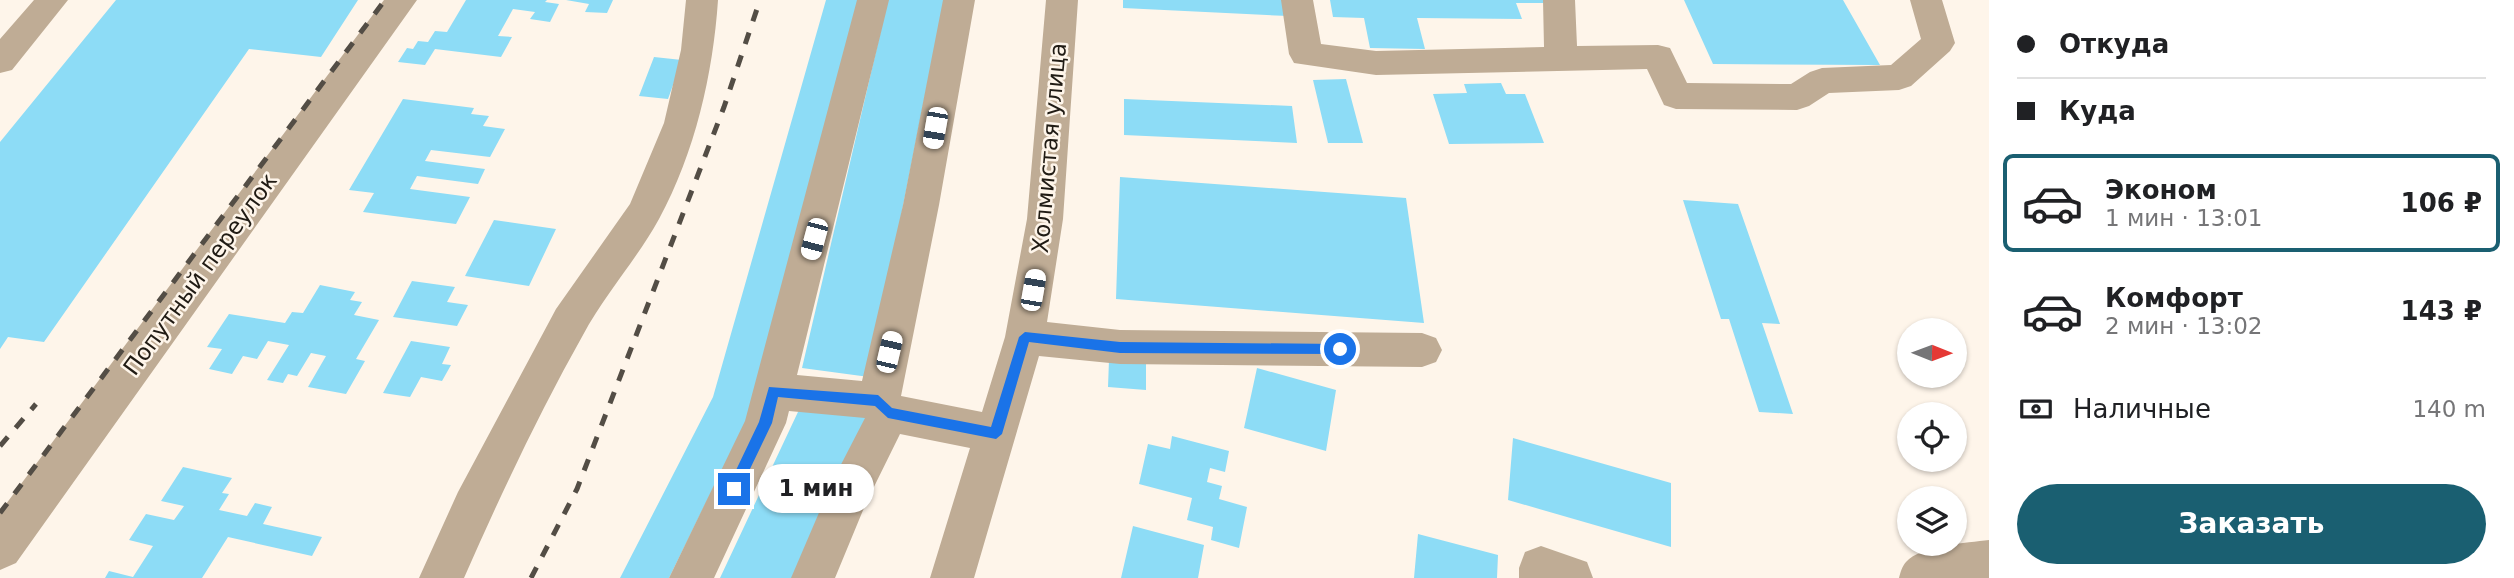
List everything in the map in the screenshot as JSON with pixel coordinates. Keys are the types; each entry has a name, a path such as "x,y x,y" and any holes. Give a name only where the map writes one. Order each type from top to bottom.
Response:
{"street":[{"path":"0,61 52,0"},
{"name":"Попутный переулок","path":"0,548 401,0"},
{"path":"441,578 473,507 570,321 645,211 681,123 698,50 702,0"},
{"path":"691,578 765,423 841,138 873,0"},
{"path":"813,578 883,407 958,0"},
{"name":"Холмистая улица","path":"952,578 1025,337 1045,219 1062,0"},
{"path":"1297,0 1306,54 1376,62 1658,57 1676,96 1797,97 1822,81 1899,77 1938,43 1926,0"},
{"path":"1559,0 1561,59"},
{"path":"1025,337 1120,348 1422,350"},
{"path":"774,391 883,407 996,434"},
{"path":"1921,578 1934,570 1989,562"},
{"path":"1541,578 1541,568 1571,578"}],"building":[{"path":"116,0 358,0 321,57 249,49 44,342 8,337 0,349 0,142"},
{"path":"466,0 547,0 545,2 559,4 550,22 530,19 535,12 513,9 498,36 512,37 501,57 435,49 425,65 398,62 407,48 413,49 418,41 428,42 435,31 447,32"},
{"path":"566,0 613,0 607,13 585,12 589,4"},
{"path":"826,0 860,0 751,411 669,578 620,578 713,397"},
{"path":"888,0 944,0 869,377 802,368"},
{"path":"1123,0 1286,0 1288,16 1123,8"},
{"path":"1330,0 1550,0 1552,3 1516,3 1522,19 1417,18 1425,49 1370,48 1364,18 1333,17"},
{"path":"1684,0 1843,0 1880,65 1713,64"},
{"path":"654,57 682,60 668,99 639,96"},
{"path":"1346,79 1363,143 1328,143 1313,80"},
{"path":"1501,83 1506,94 1525,94 1544,143 1449,144 1433,94 1467,93 1464,84"},
{"path":"403,99 474,108 471,114 489,116 483,126 505,129 490,157 431,150 425,161 485,169 478,184 417,176 410,189 470,197 456,224 363,212 374,193 349,190"},
{"path":"1124,99 1292,106 1297,143 1124,135"},
{"path":"1120,177 1406,198 1424,323 1116,299"},
{"path":"1683,200 1738,204 1780,324 1762,323 1793,414 1759,412 1729,319 1721,319"},
{"path":"494,220 556,229 529,286 465,276"},
{"path":"412,281 455,287 447,302 468,305 457,326 393,317"},
{"path":"320,285 355,292 350,300 362,302 354,315 379,320 356,359 365,361 346,394 308,387 326,356 311,353 297,376 288,374 283,383 267,380 289,345 268,341 257,359 243,356 232,374 209,369 222,349 207,347 229,314 285,323 292,312 303,313"},
{"path":"411,341 450,347 442,364 451,365 442,381 421,377 410,397 383,393"},
{"path":"1109,360 1146,363 1146,390 1108,387"},
{"path":"1257,368 1336,390 1326,451 1244,428"},
{"path":"805,397 869,416 799,578 720,578"},
{"path":"1172,436 1229,451 1225,472 1210,468 1207,482 1222,486 1219,499 1247,507 1239,548 1211,540 1213,527 1187,520 1192,498 1139,484 1148,444 1170,449"},
{"path":"1513,438 1671,483 1671,547 1508,500"},
{"path":"183,467 232,478 222,493 229,494 219,510 247,516 255,503 272,507 263,524 322,537 312,556 228,537 202,578 105,578 109,571 133,577 153,546 129,540 146,514 174,520 184,506 161,501"},
{"path":"1133,526 1204,545 1198,578 1121,578"},
{"path":"1418,534 1498,555 1497,578 1414,578"}],"railway":[{"path":"0,513 385,0"},
{"path":"531,578 577,489 724,107 760,0"},
{"path":"0,446 36,404"}],"route":[{"path":"734,489 765,423 774,391 878,401 888,413 996,434 1025,337 1120,348 1340,349"}]}
